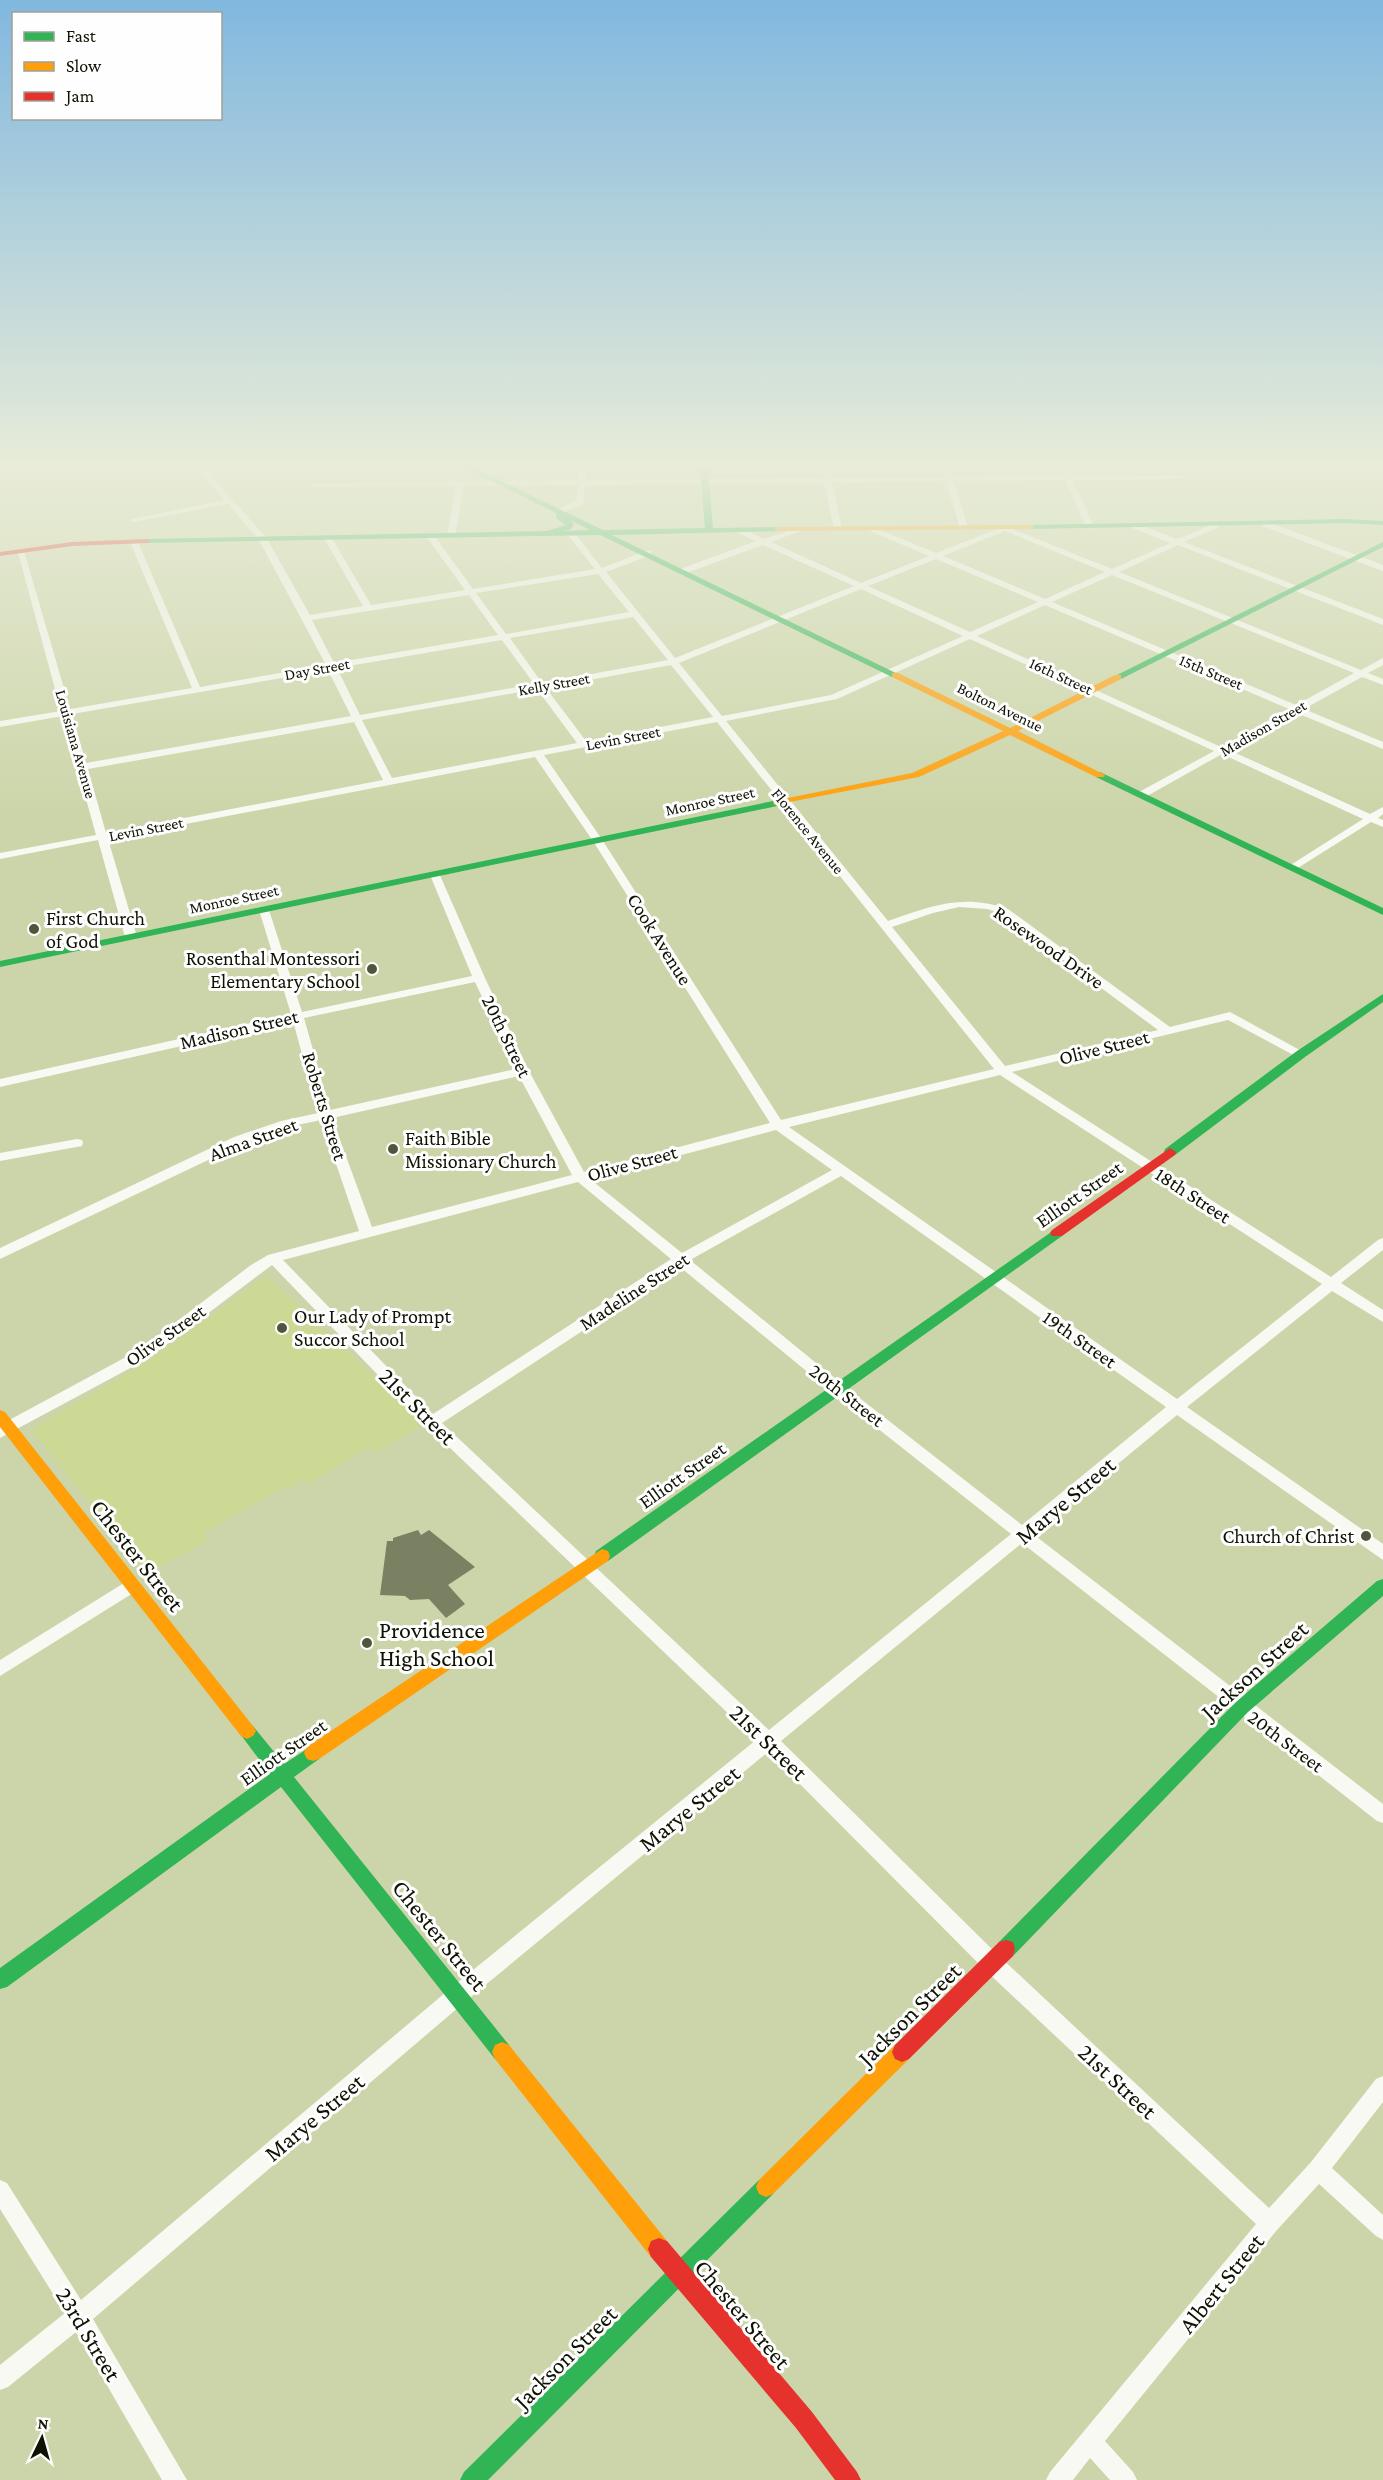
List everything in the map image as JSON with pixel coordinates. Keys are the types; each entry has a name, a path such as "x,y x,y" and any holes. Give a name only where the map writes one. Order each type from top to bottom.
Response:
{"main road":[{"name":"Bolton Avenue","path":"712,585 1383,912"},
{"name":"Monroe Street","path":"0,964 915,775 1011,731 1299,585"},
{"name":"Elliott Street","path":"0,1980 282,1775 838,1389 1150,1167 1300,1054 1383,997"},
{"name":"Chester Street","path":"0,1416 5,1429 459,1994 680,2275 804,2420 849,2480"},
{"name":"Jackson Street","path":"472,2480 992,1963 1242,1707 1383,1586"}],"street":[{"name":"Louisiana Avenue","path":"30,585 131,937"},
{"path":"152,585 196,690"},
{"path":"288,585 389,783"},
{"path":"355,585 368,608"},
{"path":"467,585 584,746"},
{"path":"307,618 517,585"},
{"name":"Florence Avenue","path":"612,585 718,720 1003,1072"},
{"name":"16th Street","path":"860,585 1383,824"},
{"name":"Kelly Street","path":"82,767 674,662 866,585"},
{"name":"15th Street","path":"1006,585 1383,746"},
{"name":"Levin Street","path":"0,856 834,697 1085,585"},
{"path":"1145,585 1383,682"},
{"path":"1288,585 1383,622"},
{"name":"Day Street","path":"0,724 635,614"},
{"name":"Madison Street","path":"1143,794 1383,661"},
{"name":"Cook Avenue","path":"538,754 597,841 778,1125"},
{"path":"1293,868 1383,810"},
{"name":"20th Street","path":"435,874 478,978 523,1071 580,1177 838,1389 1383,1815"},
{"name":"Rosewood Drive","path":"884,926 957,903 977,902 991,905 1004,911 1168,1032"},
{"name":"Roberts Street","path":"264,910 298,1016 325,1115 367,1233"},
{"name":"Madison Street","path":"0,1083 478,978"},
{"name":"Olive Street","path":"5,1429 144,1354 256,1268 273,1258 778,1125 1230,1016 1300,1054"},
{"name":"Alma Street","path":"0,1254 239,1140 285,1124 523,1071"},
{"name":"18th Street","path":"1003,1072 1383,1317"},
{"name":"19th Street","path":"778,1125 1383,1553"},
{"path":"1,1153 77,1143"},
{"name":"Madeline Street","path":"432,1422 680,1260 842,1170"},
{"name":"Marye Street","path":"0,2379 79,2316 459,1994 1177,1407 1383,1243"},
{"name":"21st Street","path":"273,1258 432,1422 770,1742 992,1963 1270,2223"},
{"path":"0,1669 132,1585"},
{"name":"Albert Street","path":"1058,2480 1270,2223 1318,2169 1383,2086"},
{"path":"1318,2169 1383,2229"},
{"name":"23rd Street","path":"0,2190 79,2316 175,2480"},
{"path":"1091,2442 1125,2480"}],"shaded area":[{"path":"266,1276 425,1424 375,1452 369,1446 309,1484 303,1478 297,1482 296,1487 284,1487 203,1533 207,1541 147,1573 31,1430 146,1362"}],"building":[{"path":"418,1530 421,1535 429,1530 475,1567 448,1585 465,1604 446,1618 429,1599 410,1600 405,1596 380,1595 387,1541 393,1541 393,1538"}],"traffic: fast":[{"path":"709,585 895,675"},
{"path":"1118,677 1302,585"},
{"path":"1100,775 1383,912"},
{"path":"0,964 778,803"},
{"path":"1170,1152 1301,1054 1383,997"},
{"path":"602,1556 1057,1233"},
{"path":"1006,1949 1242,1707 1383,1586"},
{"path":"247,1731 502,2052"},
{"path":"0,1980 313,1753"},
{"path":"472,2480 766,2187"}],"traffic: slow":[{"path":"895,675 1100,775"},
{"path":"778,803 915,775 1011,731 1118,677"},
{"path":"0,1416 247,1731"},
{"path":"313,1753 602,1556"},
{"path":"502,2052 659,2249"},
{"path":"766,2187 902,2052"}],"traffic: jam":[{"path":"1057,1233 1170,1152"},
{"path":"902,2052 1006,1949"},
{"path":"659,2249 804,2420 849,2480"}],"place":[{"name":"First Church of God","path":"34,929"},
{"name":"Rosenthal Montessori Elementary School","path":"372,969"},
{"name":"Faith Bible Missionary Church","path":"393,1149"},
{"name":"Our Lady of Prompt Succor School","path":"282,1328"},
{"name":"Church of Christ","path":"1366,1536"},
{"name":"Providence High School","path":"367,1643"}]}
